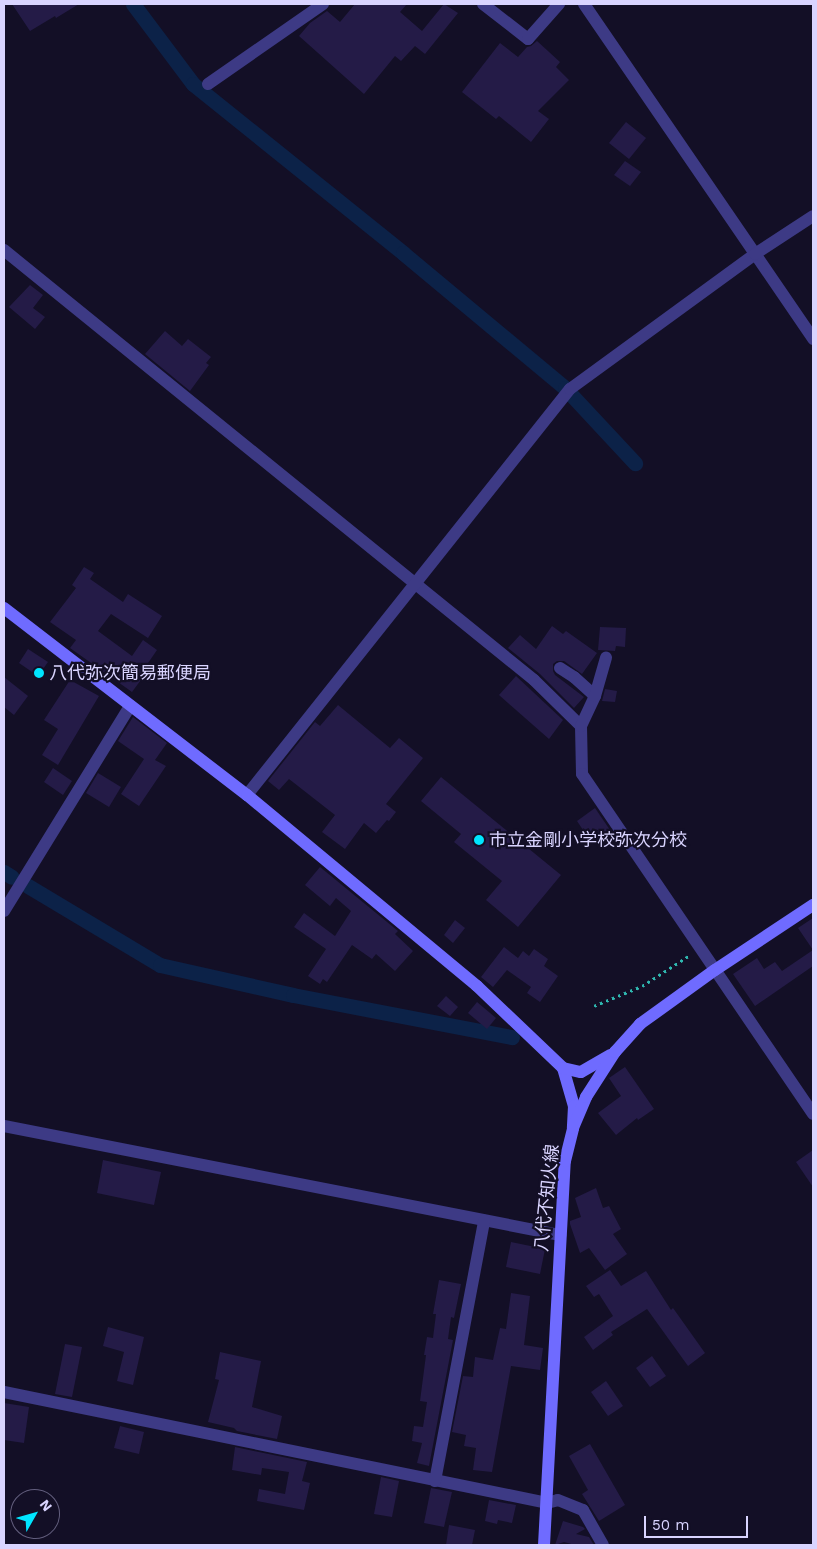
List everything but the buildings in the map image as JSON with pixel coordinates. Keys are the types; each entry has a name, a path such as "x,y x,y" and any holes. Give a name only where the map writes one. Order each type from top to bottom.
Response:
{"street":[{"path":"208,84 323,4"},
{"path":"483,4 528,39 559,4"},
{"path":"584,4 813,339"},
{"path":"247,795 570,389 756,254 813,216"},
{"path":"4,250 414,585 534,680 581,726"},
{"path":"4,608 247,795 477,986 563,1068 574,1106 573,1128"},
{"path":"606,658 595,696 581,726 582,774 813,1114"},
{"path":"560,668 574,677 595,696"},
{"path":"4,911 130,706"},
{"name":"八代不知火線","path":"544,1545 565,1161 573,1128 586,1097 614,1052 640,1024 715,970 813,905"},
{"path":"563,1068 581,1072 614,1052"},
{"path":"4,1126 560,1235"},
{"path":"435,1481 484,1221"},
{"path":"4,1392 547,1503 558,1500 583,1510 603,1545"}],"path":[{"path":"594,1006 642,986 700,948"}],"waterway":[{"path":"133,4 193,84 403,253 565,388 635,463"},
{"path":"4,872 12,877"},
{"path":"28,886 160,965 293,995 512,1037"}],"place":[{"name":"八代弥次簡易郵便局","path":"39,673"},
{"name":"市立金剛小学校弥次分校","path":"479,840"}]}
